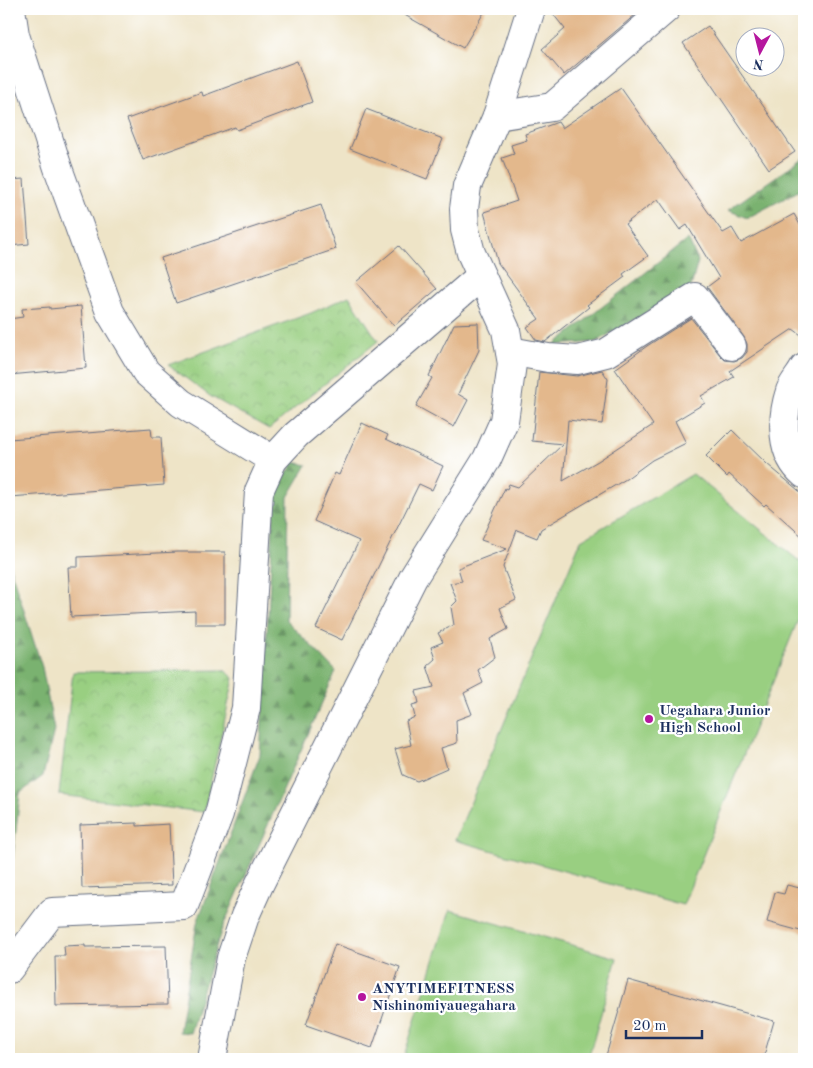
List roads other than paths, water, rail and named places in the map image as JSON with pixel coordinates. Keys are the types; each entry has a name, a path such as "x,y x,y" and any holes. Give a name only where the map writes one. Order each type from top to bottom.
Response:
{"street":[{"path":"11,9 15,34 58,168 110,312 146,372 181,403 273,460"},
{"path":"212,1059 231,958 245,916 259,885 413,578 487,459 504,421 512,364 510,351 506,330 469,245 465,230 464,210 467,186 496,116 531,9"},
{"path":"496,116 552,107 666,9"},
{"path":"9,969 52,912 184,906 219,814 246,708 259,491 273,460 296,435 481,276"},
{"path":"510,351 548,358 578,360 606,353 695,296 732,346"},
{"path":"804,368 791,390 783,420 786,444 798,468 804,474"}],"place":[{"name":"Uegahara Junior High School","path":"649,719"},
{"name":"ANYTIMEFITNESS Nishinomiyauegahara","path":"362,997"}]}
